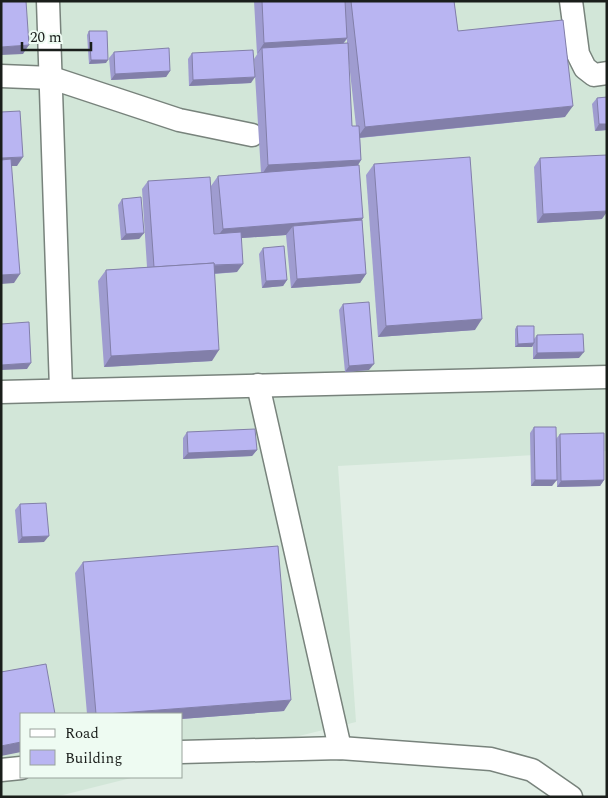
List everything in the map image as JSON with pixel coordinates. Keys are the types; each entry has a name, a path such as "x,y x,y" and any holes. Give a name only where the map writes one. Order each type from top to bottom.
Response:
{"street":[{"path":"48,1 61,389"},
{"path":"571,1 578,54 585,68 594,75 607,73"},
{"path":"1,76 52,78 179,120 252,135"},
{"path":"1,392 61,389 607,377"},
{"path":"258,385 340,748"},
{"path":"182,752 340,748 491,759 532,770 571,797"},
{"path":"1,770 20,768"}],"shaded area":[{"path":"1,1 607,1 607,451 338,466 356,722 182,765 182,713 20,713 20,778 131,778 55,797 1,797"}],"building":[{"path":"1,1 26,1 29,45 1,47"},
{"path":"262,1 345,1 347,38 264,43"},
{"path":"351,1 454,1 458,31 563,20 573,106 365,127"},
{"path":"89,31 107,31 108,60 91,60"},
{"path":"348,43 352,126 359,126 361,160 268,165 262,48"},
{"path":"169,48 170,71 115,74 114,52"},
{"path":"253,50 255,77 193,80 192,53"},
{"path":"607,97 607,124 599,124 597,98"},
{"path":"20,111 23,157 1,158 1,112"},
{"path":"607,155 607,211 543,214 540,158"},
{"path":"470,157 482,319 386,326 374,164"},
{"path":"11,159 20,274 1,275 1,160"},
{"path":"359,165 363,218 223,229 218,176"},
{"path":"210,177 214,234 241,232 243,264 214,265 214,263 154,267 148,181"},
{"path":"141,197 144,233 126,234 122,199"},
{"path":"362,220 366,274 297,279 293,226"},
{"path":"284,246 287,280 266,281 263,248"},
{"path":"214,263 219,350 111,356 106,270"},
{"path":"369,302 374,364 349,366 343,304"},
{"path":"29,322 31,363 1,365 1,324"},
{"path":"517,326 534,326 534,343 518,344"},
{"path":"583,334 584,352 537,353 537,335"},
{"path":"534,427 556,427 557,480 535,480"},
{"path":"255,429 257,450 188,453 187,432"},
{"path":"604,433 604,480 561,481 560,434"},
{"path":"46,503 49,536 22,537 20,504"},
{"path":"278,546 291,700 119,713 96,713 83,562"},
{"path":"46,664 55,713 20,713 20,742 1,746 1,672"}]}
